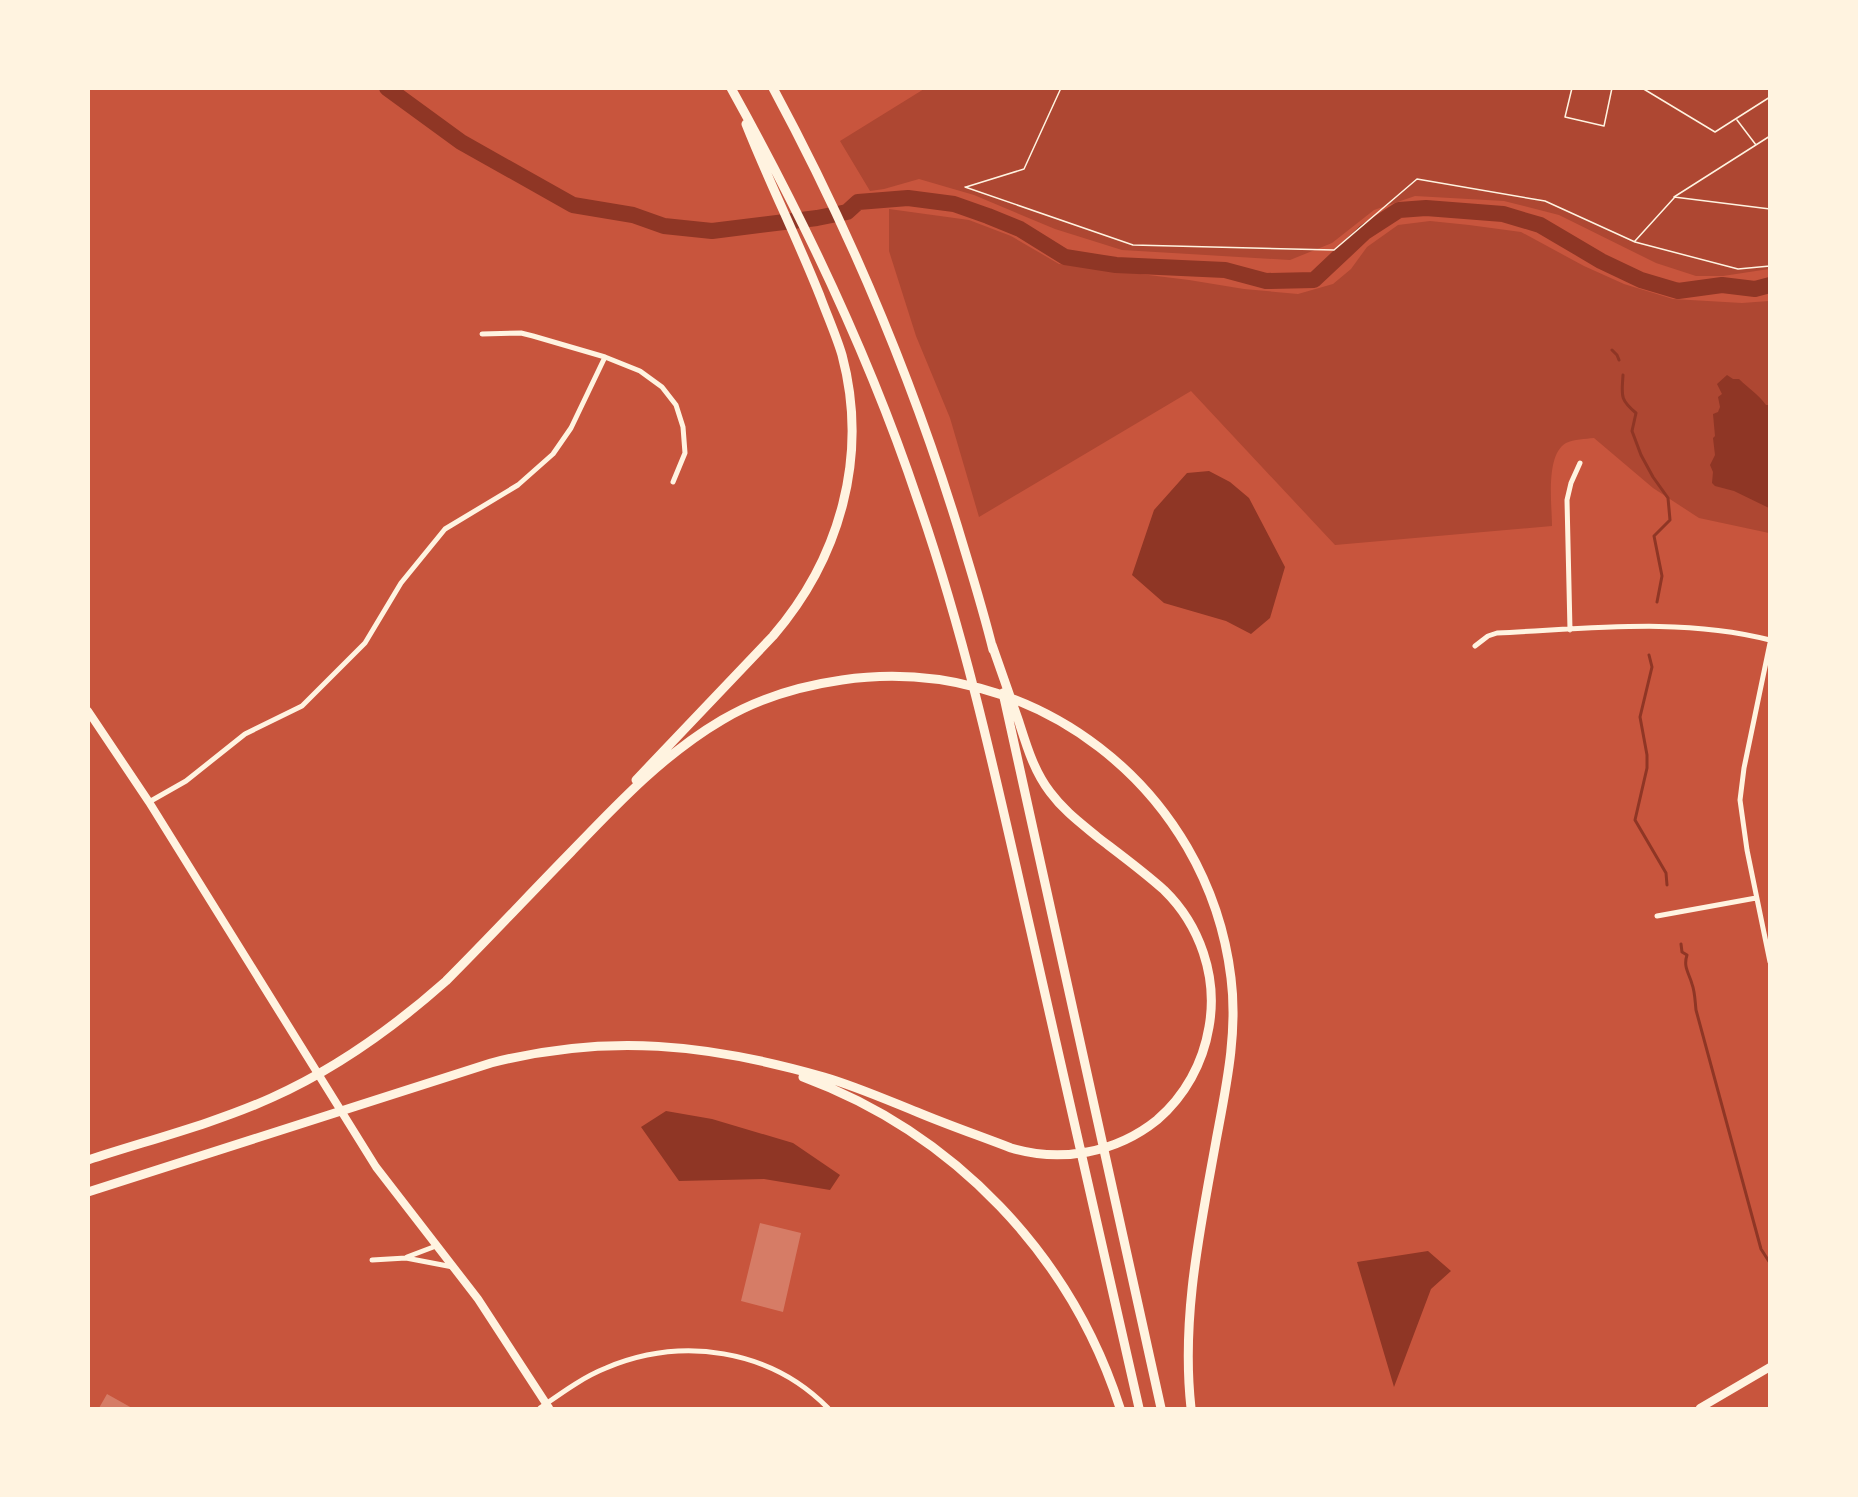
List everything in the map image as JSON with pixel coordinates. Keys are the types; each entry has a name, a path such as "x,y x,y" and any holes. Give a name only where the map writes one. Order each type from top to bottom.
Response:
{"highway":[{"path":"731,88 761,151 822,263 844,309 895,436 928,529 956,621 1002,802 1139,1408"},
{"path":"88,1192 491,1063 566,1048 619,1044 669,1046 720,1053 825,1077 1011,1148 1055,1155 1099,1150 1127,1139 1153,1122 1174,1102 1189,1081 1202,1057 1207,1040 1211,1008 1211,990 1206,962 1192,928 1172,899 1153,881 1065,810 1043,781 1028,752 992,645 930,442 891,337 803,145 773,88"},
{"path":"88,1160 218,1119 297,1085 337,1063 395,1024 446,981 608,813 647,768 784,623 814,580 832,539 848,483 851,445 850,405 841,353 761,151"},
{"path":"992,645 1161,1408"},
{"path":"608,813 681,747 721,721 765,699 820,683 860,677 893,675 944,680 991,690 1042,711 1066,724 1103,749 1132,775 1157,803 1181,837 1200,872 1218,917 1232,981 1233,1029 1229,1068 1193,1275 1188,1326 1191,1408"},
{"path":"764,1063 824,1085 876,1110 940,1152 986,1191 1032,1242 1063,1284 1096,1347 1120,1408"}],"main road":[{"path":"88,711 149,802 370,1158 478,1299 545,1407"},
{"path":"1700,1408 1770,1367"}],"street":[{"path":"482,334 521,333 605,357 640,371 662,387 676,405 683,427 685,453 673,482"},
{"path":"149,802 186,781 244,734 302,706 365,643 400,583 445,529 519,485 553,454 571,428 605,357"},
{"path":"1570,630 1568,500 1571,483 1580,464"},
{"path":"1475,646 1488,636 1497,633 1650,627 1709,628 1770,641 1744,768 1740,800 1747,850 1770,962"},
{"path":"1657,916 1756,898"},
{"path":"406,1258 436,1246"},
{"path":"372,1260 406,1258 453,1267"},
{"path":"545,1407 604,1368 639,1356 691,1350 722,1353 760,1364 796,1383 828,1408"}],"path":[{"path":"1061,88 1024,168 965,187 1133,245 1334,250 1417,179 1545,201 1635,242 1738,269 1770,266"},
{"path":"1572,88 1565,117 1604,126 1612,88"},
{"path":"1642,88 1715,132 1770,97"},
{"path":"1736,119 1756,145"},
{"path":"1635,242 1674,196 1770,136"},
{"path":"1674,196 1770,209"}],"shaded area":[{"path":"924,89 1769,89 1769,269 1723,276 1696,276 1656,263 1559,215 1504,201 1415,196 1374,210 1332,243 1290,260 1122,250 1055,229 974,195 919,179 870,191 840,141"},
{"path":"889,209 969,220 1011,236 1059,264 1298,294 1333,284 1351,269 1367,247 1398,225 1430,221 1469,225 1521,232 1584,266 1624,284 1673,299 1742,303 1769,301 1769,533 1699,518 1653,488 1594,438 1566,443 1559,449 1552,469 1552,526 1335,545 1191,391 979,517 950,418 916,336 889,251"},
{"path":"1727,375 1733,379 1739,379 1766,405 1769,405 1769,508 1712,483 1713,472 1710,465 1715,455 1713,414 1718,412 1720,407 1718,397 1722,394 1717,384"},
{"path":"1209,471 1230,482 1249,498 1285,567 1270,618 1251,634 1226,621 1164,603 1132,575 1154,510 1187,473"},
{"path":"666,1111 712,1119 793,1143 840,1175 830,1190 764,1179 679,1181 641,1127"},
{"path":"1428,1251 1451,1271 1431,1289 1394,1387 1357,1262"}],"building":[{"path":"760,1223 801,1233 783,1312 741,1301"},
{"path":"107,1394 132,1408 99,1408"}],"waterway":[{"path":"387,88 461,142 573,205 633,215 664,226 712,231 817,218 847,212 858,202 908,198 954,204 988,216 1020,229 1065,257 1116,265 1225,270 1266,281 1314,280 1365,232 1399,210 1426,208 1503,214 1540,225 1601,261 1641,280 1678,291 1722,285 1755,289 1770,285"},
{"path":"1612,350 1619,360"},
{"path":"1623,375 1624,400 1636,413 1632,431 1641,455 1668,498 1670,520 1654,536 1662,576 1657,602"},
{"path":"1649,655 1652,667 1640,717 1647,768 1635,820 1666,873 1667,885"},
{"path":"1681,944 1682,952 1687,955 1686,967 1694,990 1696,1010 1761,1249 1770,1263"}]}
